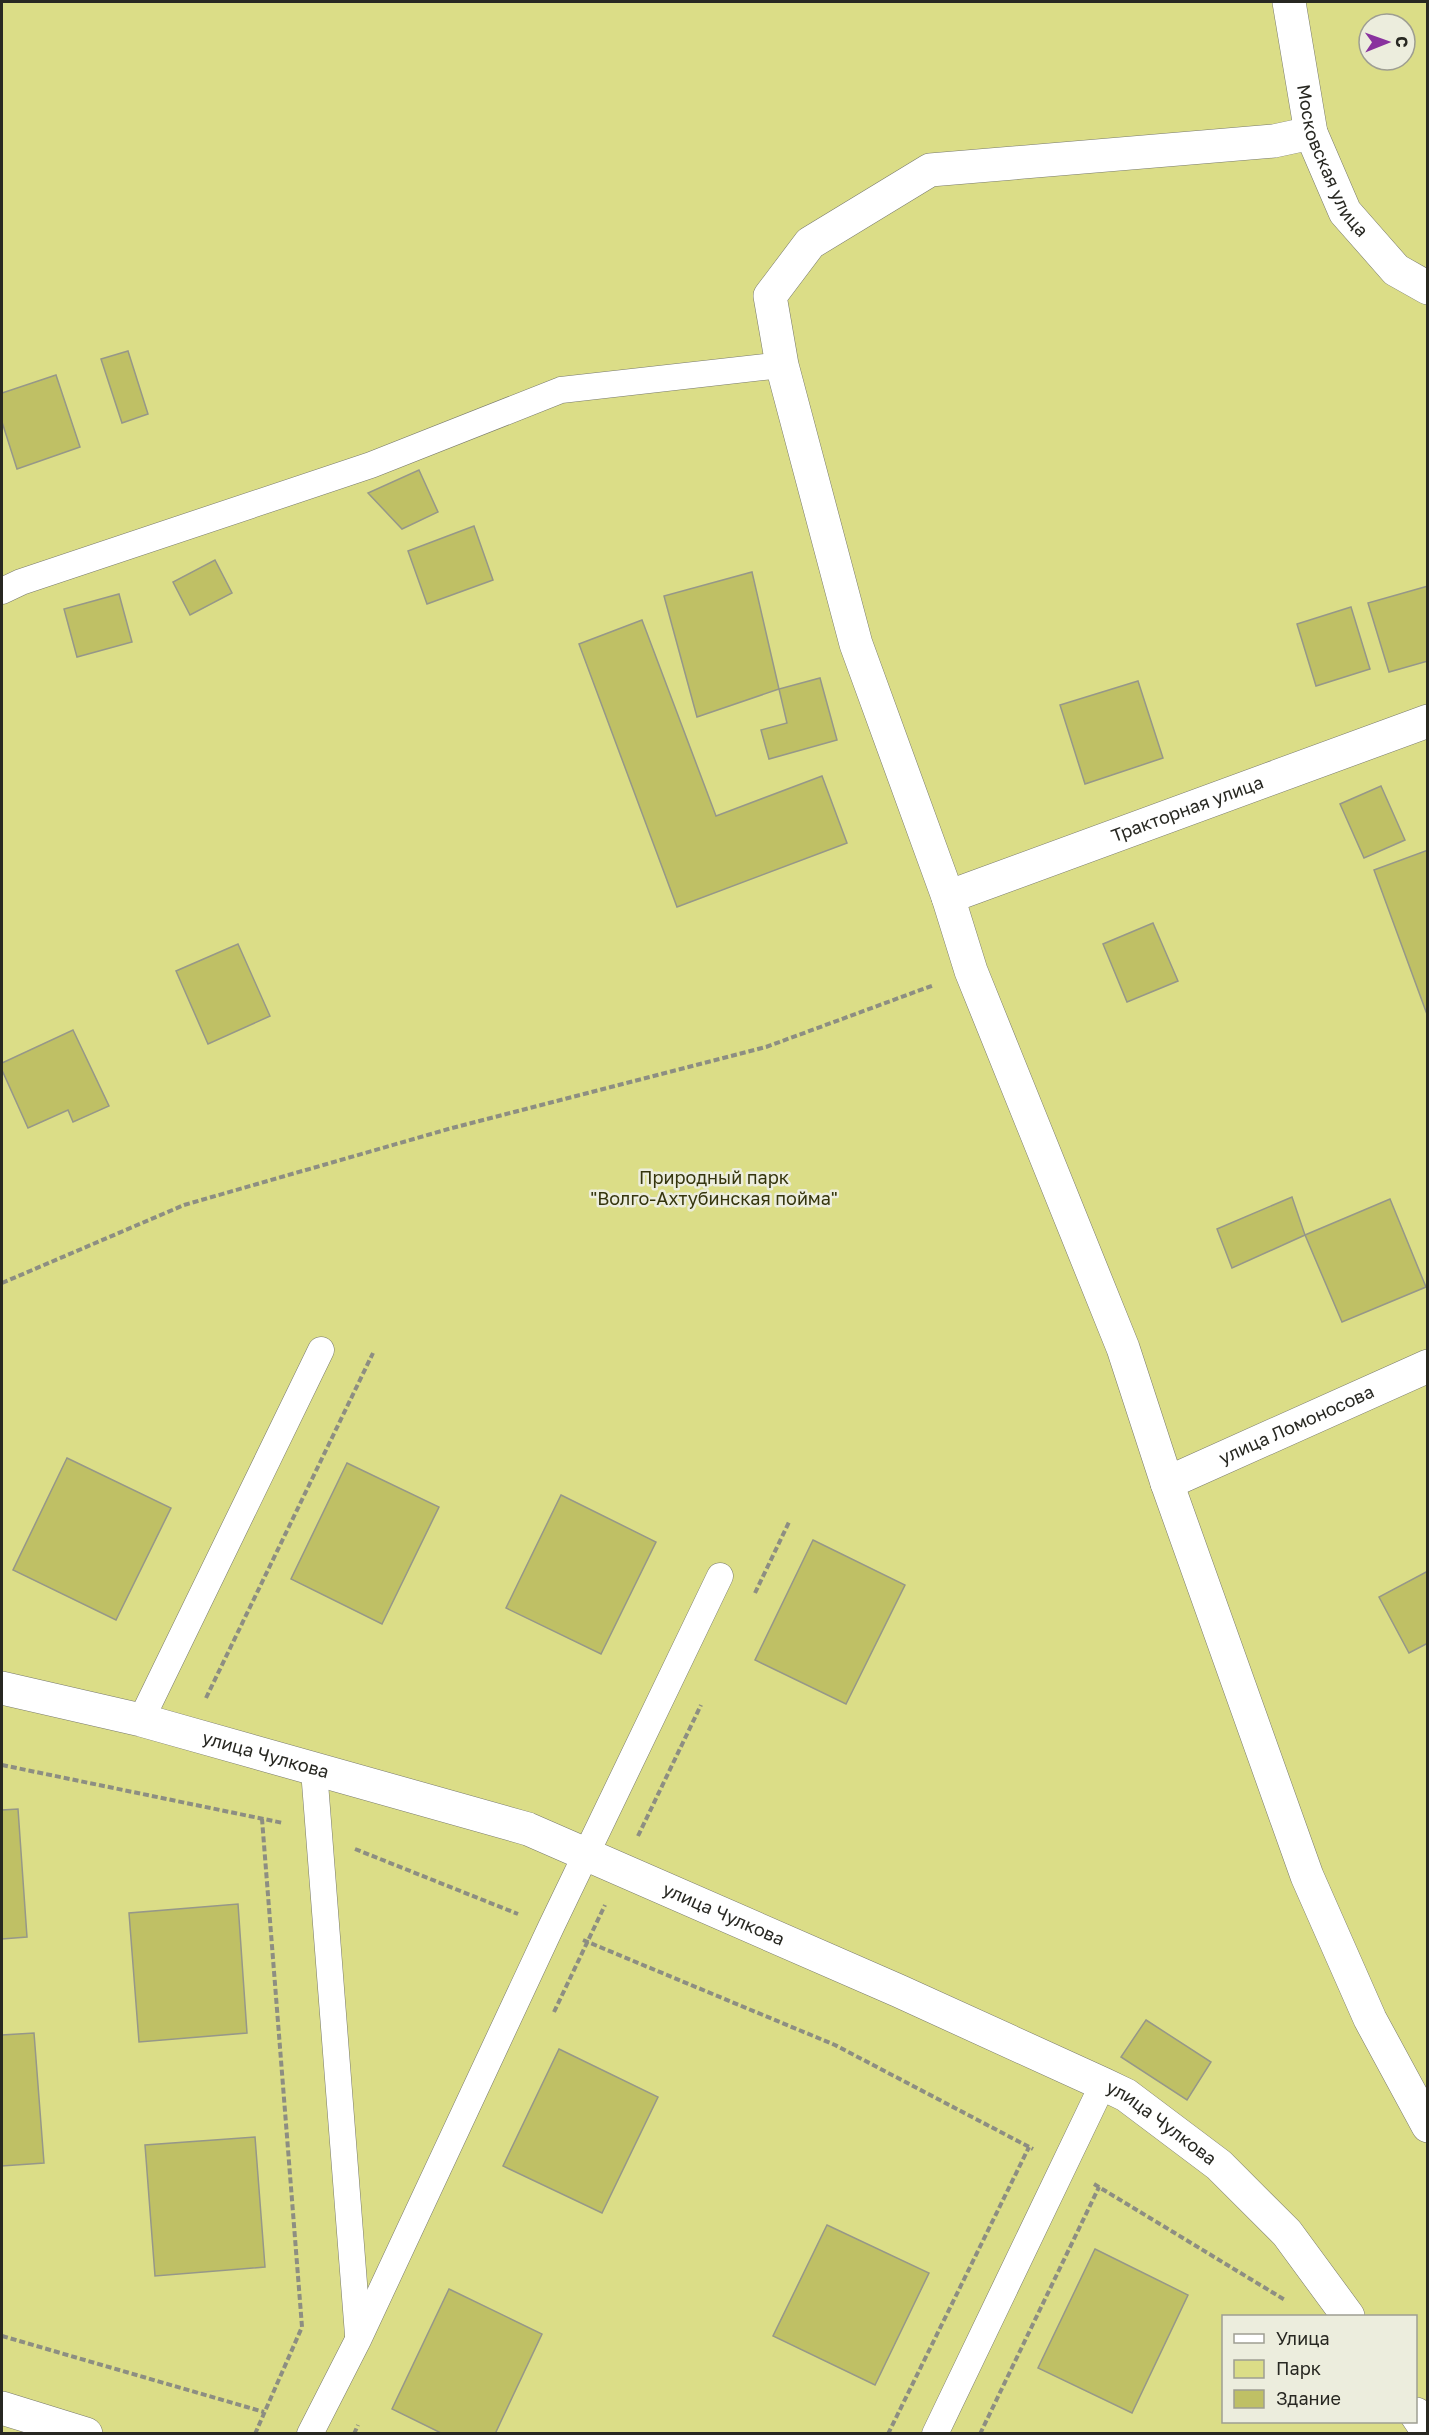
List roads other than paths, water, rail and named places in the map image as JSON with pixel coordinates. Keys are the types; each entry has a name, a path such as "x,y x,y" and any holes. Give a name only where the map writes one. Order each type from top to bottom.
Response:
{"street":[{"name":"Московская улица","path":"1289,2 1311,133 1345,212 1396,270 1428,288"},
{"path":"1311,133 1274,141 930,170 810,243 770,296 782,365 856,644 948,897 971,971 1123,1348 1167,1483 1307,1876 1370,2019 1428,2126"},
{"name":"Тракторная улица","path":"948,897 1428,721"},
{"name":"улица Ломоносова","path":"1167,1483 1428,1366"},
{"name":"улица Чулкова","path":"2,1688 141,1720 528,1829 899,1991 1103,2084 1126,2095 1219,2165 1287,2234 1347,2315"},
{"path":"2,2408 86,2433"},
{"path":"1417,2416 1428,2432"}],"lane":[{"path":"2,591 21,582 371,465 561,390 782,365"},
{"path":"141,1720 321,1350"},
{"path":"310,2433 359,2338 551,1927 720,1576"},
{"path":"314,1770 359,2338"},
{"path":"935,2433 1103,2084"}],"park label":[{"name":"Природный парк \"Волго-Ахтубинская пойма\"","path":"714,1188"}]}
